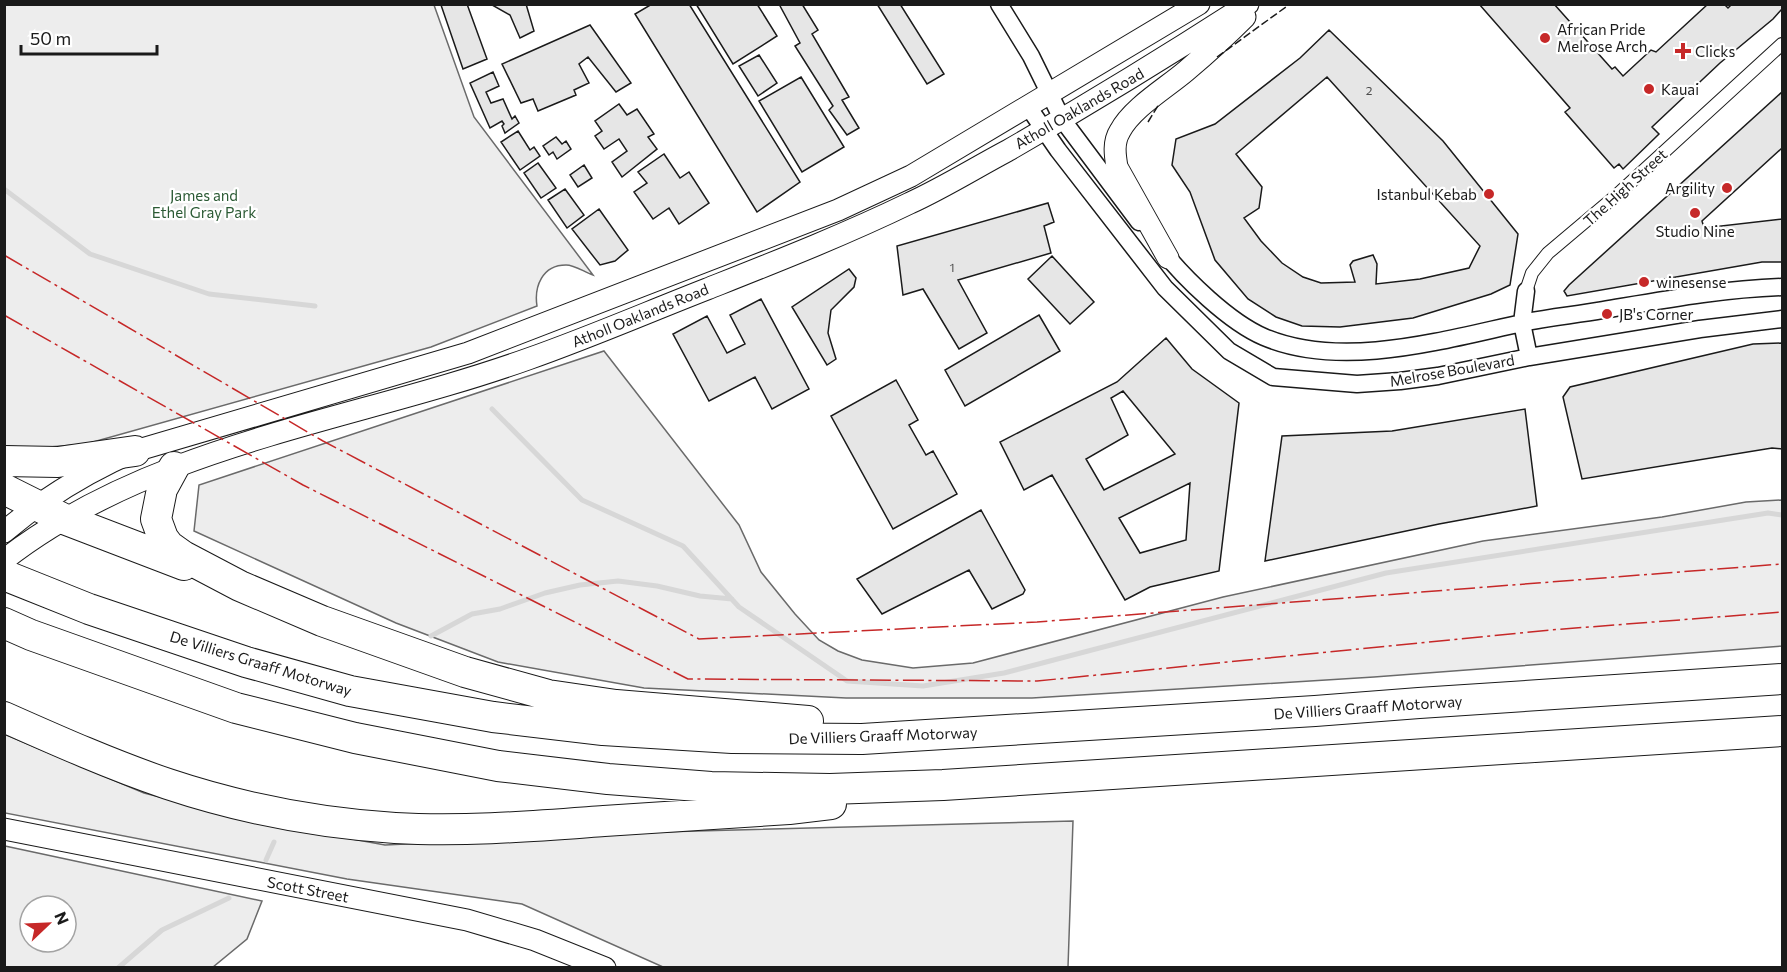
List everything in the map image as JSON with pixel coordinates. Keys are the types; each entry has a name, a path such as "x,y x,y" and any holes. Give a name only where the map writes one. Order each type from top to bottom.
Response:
{"highway":[{"path":"4,461 58,462 135,451"},
{"path":"174,467 158,502 156,519 163,538 169,546 183,556 240,586"},
{"path":"4,489 20,519 64,519 240,586 322,621 465,672 548,695 616,705 802,720 832,727 862,739"},
{"name":"De Villiers Graaff Motorway","path":"4,574 89,609 246,662 350,691 493,717 603,730 732,738 862,739 1782,679"},
{"path":"4,623 31,635 236,708 355,738 498,766 608,779 711,787 830,789 943,785 1782,731"},
{"path":"4,717 100,759 159,781 232,802 348,823 396,828 466,829 534,826 789,809 854,801 943,785"}],"street":[{"name":"Melrose Boulevard","path":"999,4 1030,56 1062,118 1168,258 1205,295 1241,324 1263,337 1287,345 1320,351 1363,352 1474,335 1522,323 1706,292 1782,287"},
{"name":"Atholl Oaklands Road","path":"20,519 102,466 135,451 468,353 838,210 911,176 1199,4"},
{"name":"Atholl Oaklands Road","path":"4,560 64,519 174,467 217,452 460,382 615,326 810,248 912,203 1043,130 1248,4"},
{"path":"1168,258 1117,167 1114,153 1116,139 1120,129 1138,110 1215,46 1258,4"},
{"name":"The High Street","path":"1529,357 1522,323 1526,291 1532,273 1548,253 1618,194 1782,44"},
{"name":"Melrose Boulevard","path":"1027,105 1043,130 1165,288 1229,351 1273,378 1358,384 1400,381 1700,329 1782,320"},
{"name":"Scott Street","path":"4,829 466,920 535,940 605,968"}],"green space":[{"name":"James and Ethel Gray Park","path":"4,5 434,5 474,117 593,275 569,265 551,269 541,278 536,299 537,306 431,347 86,444 37,448 5,446"},
{"path":"604,351 739,525 761,572 795,614 819,640 838,651 862,660 913,668 973,663 1223,597 1483,541 1662,517 1746,502 1782,500 1782,646 1374,677 1032,698 846,698 644,688 498,662 396,623 194,531 199,485"},
{"path":"4,734 144,793 259,822 385,845 659,832 1073,821 1068,967 663,967 522,904 347,879 5,813"},
{"path":"5,846 262,901 247,939 213,967 5,967"}],"building":[{"path":"467,4 487,59 463,69 441,5"},
{"path":"526,4 534,31 520,38 510,15 492,5"},
{"path":"652,4 689,4 800,182 757,212 635,14"},
{"path":"696,4 757,4 777,36 733,64"},
{"path":"779,4 802,4 818,30 812,34 849,97 842,100 859,128 847,135 829,110 833,106 795,46 800,43"},
{"path":"877,4 900,4 944,74 927,84"},
{"path":"1479,4 1554,4 1612,69 1615,67 1623,76 1651,50 1656,52 1708,4 1724,4 1728,8 1732,4 1782,4 1782,9 1652,127 1659,134 1623,169 1619,164 1614,168 1565,112 1570,108"},
{"path":"590,25 631,83 616,92 588,57 579,64 589,83 574,90 576,95 538,111 533,99 521,103 502,64"},
{"path":"1329,30 1443,141 1518,234 1510,285 1491,294 1413,318 1340,327 1302,326 1276,317 1248,299 1215,260 1190,192 1172,165 1176,139 1215,124 1300,58","holes":["1327,77 1480,246 1469,268 1420,279 1376,284 1377,264 1373,255 1353,261 1350,265 1355,282 1321,283 1303,277 1282,263 1261,241 1244,218 1259,208 1262,187 1236,154"]},
{"path":"759,55 777,83 758,96 739,66"},
{"path":"493,72 499,86 486,92 491,103 503,99 512,119 515,116 519,123 505,133 502,121 490,128 470,83"},
{"path":"801,77 844,147 802,172 759,101"},
{"path":"1782,92 1782,148 1702,221 1704,228 1782,219 1782,262 1762,262 1567,296 1564,291 1569,285"},
{"path":"619,104 627,115 637,109 654,134 648,137 657,149 622,177 612,162 627,151 619,139 604,149 595,136 602,131 595,121"},
{"path":"518,131 530,150 534,147 540,156 520,170 501,142"},
{"path":"556,137 562,144 566,141 571,149 557,159 553,152 549,155 543,146"},
{"path":"664,154 680,178 689,172 709,203 679,224 669,208 653,219 634,192 647,183 638,172"},
{"path":"538,163 556,188 541,198 524,173"},
{"path":"584,165 592,178 578,187 570,175"},
{"path":"565,189 584,215 567,228 548,200"},
{"path":"1048,203 1054,222 1044,226 1051,253 958,280 987,333 959,349 923,289 903,295 897,246"},
{"path":"599,209 628,250 615,261 600,265 572,229"},
{"path":"1052,256 1094,302 1070,324 1028,279"},
{"path":"849,269 856,278 854,287 831,310 828,333 836,359 827,365 792,307"},
{"path":"761,299 809,389 772,409 755,377 709,401 673,334 707,316 727,353 745,344 730,315"},
{"path":"1039,315 1060,351 965,406 945,370"},
{"path":"1166,338 1192,369 1239,403 1219,571 1150,587 1125,600 1052,475 1024,490 1000,442 1117,382","holes":["1123,391 1175,454 1104,490 1086,459 1128,435 1111,398","1190,483 1186,540 1140,553 1119,518"]},
{"path":"1782,343 1782,449 1772,448 1582,479 1563,397 1570,387 1753,344"},
{"path":"896,380 918,420 909,425 926,455 933,451 957,494 893,529 831,416"},
{"path":"1525,409 1537,506 1265,561 1282,436 1392,431"},
{"path":"981,510 1025,590 1023,594 992,609 969,570 882,614 857,579"}],"waterway":[{"path":"4,189 90,254 209,294 315,306"},
{"path":"492,409 582,500 683,546 739,607 847,681 923,686 1004,673 1386,573 1768,513 1782,515"},
{"path":"431,636 472,614 500,609 545,593 580,585 618,581 657,586 700,596 732,599"},
{"path":"266,860 274,842"},
{"path":"118,968 162,930 229,898"}],"fence":[{"path":"1217,57 1290,4"},
{"path":"1148,122 1159,104"}],"power":[{"path":"4,255 323,441 699,639 1037,622 1782,564"},
{"path":"4,315 303,485 688,679 1037,681 1550,630 1782,612"}],"place":[{"name":"African Pride Melrose Arch","path":"1545,38"},
{"name":"Clicks","path":"1683,51"},
{"name":"Kauai","path":"1649,89"},
{"name":"Argility","path":"1727,188"},
{"name":"Istanbul Kebab","path":"1489,194"},
{"name":"Studio Nine","path":"1695,213"},
{"name":"winesense","path":"1644,282"},
{"name":"JB's Corner","path":"1607,314"}]}
